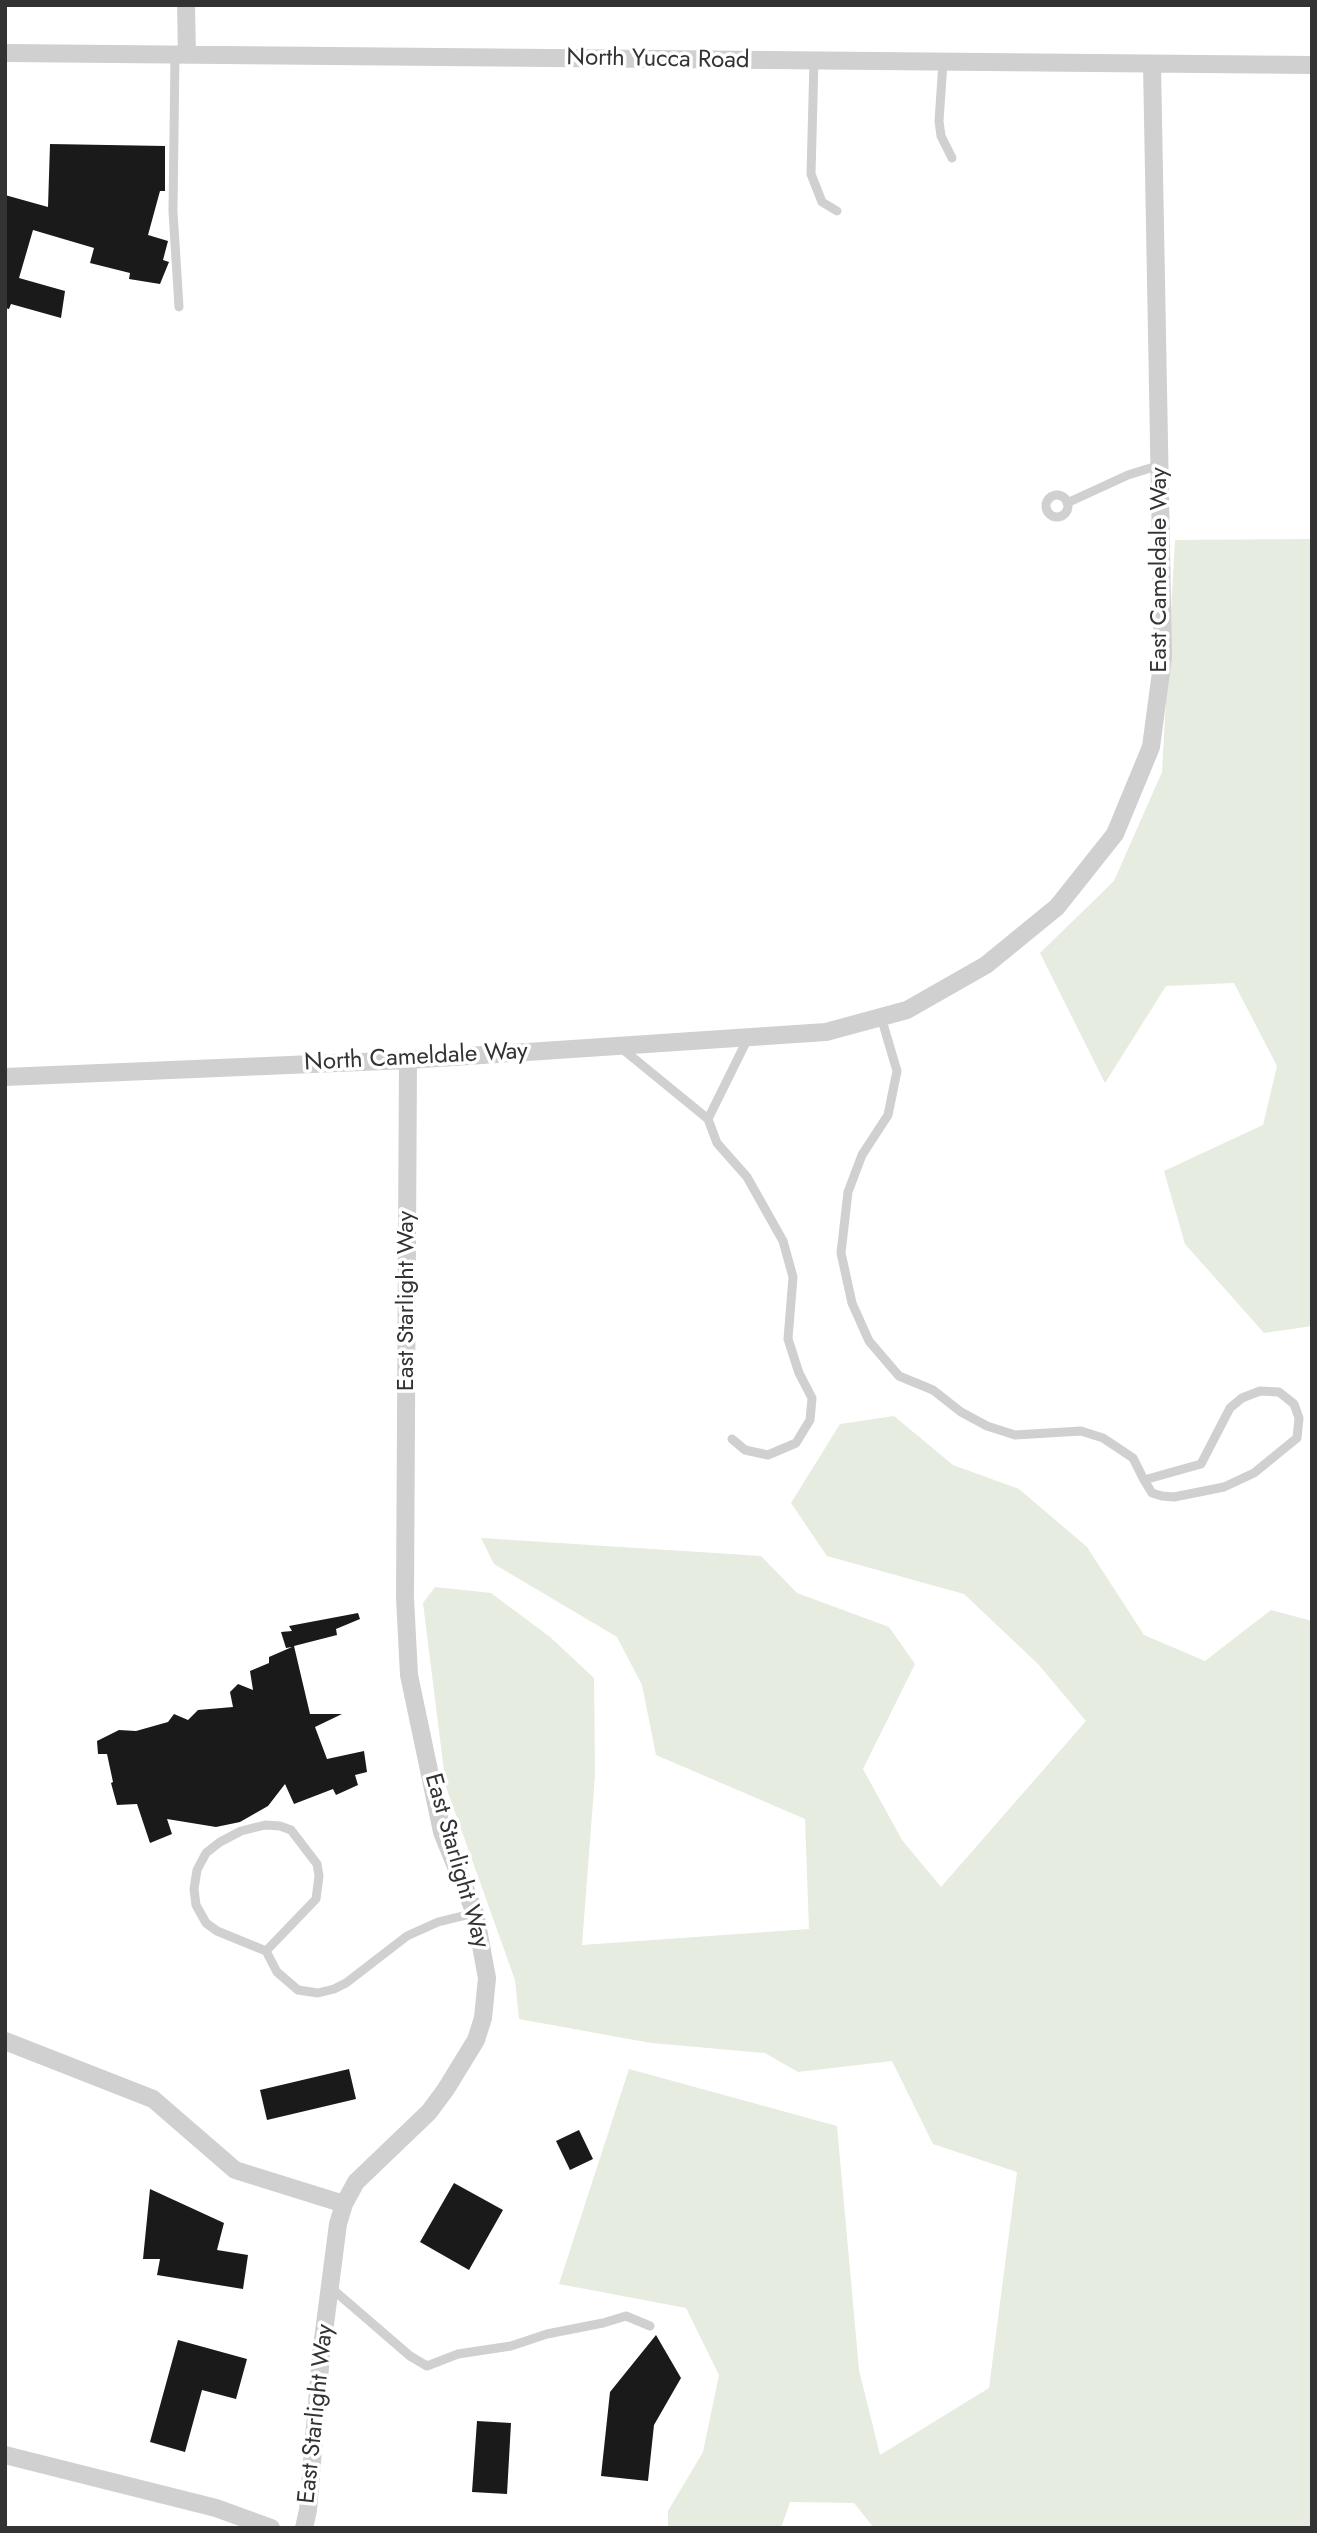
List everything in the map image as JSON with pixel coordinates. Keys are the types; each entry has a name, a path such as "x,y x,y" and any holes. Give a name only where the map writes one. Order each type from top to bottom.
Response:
{"street":[{"path":"181,55 186,5"},
{"name":"North Yucca Road","path":"5,53 1312,65"},
{"name":"East Cameldale Way","path":"826,1032 907,1010 986,965 1057,907 1115,834 1151,747 1163,657 1152,65"},
{"name":"North Cameldale Way","path":"5,1077 408,1060 826,1032"},
{"name":"East Starlight Way","path":"304,2528 308,2510 321,2355 338,2224 344,2204 356,2182 429,2112 476,2040 483,2018 487,1978 475,1913 442,1832 409,1675 405,1598 408,1060"},
{"path":"5,2041 153,2099 235,2170 344,2204"},
{"path":"5,2455 216,2508 271,2528"}],"lane":[{"path":"179,307 173,211 181,55"},
{"path":"814,61 811,174 821,202 837,211"},
{"path":"943,62 940,136 952,158"},
{"path":"1067,503 1128,475 1160,465"},
{"path":"881,1017 897,1071 888,1115 862,1155 848,1192 841,1254 852,1303 869,1341 899,1376 933,1390 961,1412 987,1426 1015,1435 1081,1431 1103,1438 1133,1458 1144,1480 1152,1493 1174,1497 1224,1487 1254,1473 1297,1438 1299,1418 1294,1404 1279,1392 1260,1391 1242,1398 1230,1408 1200,1464 1144,1480"},
{"path":"708,1119 748,1038"},
{"path":"618,1046 708,1119 717,1143 747,1177 783,1241 793,1277 789,1339 795,1365 812,1398 810,1420 796,1443 768,1455 745,1450 732,1439"},
{"path":"266,1951 316,1899 319,1876 317,1864 290,1830 281,1826 265,1825 241,1831 219,1842 206,1853 197,1870 195,1905 206,1923 224,1934 266,1951 276,1972 298,1990 318,1993 346,1983 407,1936 438,1922 475,1913"},
{"path":"330,2287 410,2357 427,2366 458,2354 511,2346 547,2334 626,2316 650,2326"}],"shaded area":[{"path":"1312,539 1312,1326 1264,1333 1185,1244 1164,1171 1263,1125 1277,1066 1234,983 1166,986 1105,1083 1040,953 1114,881 1162,772 1175,540"},
{"path":"894,1416 953,1465 1019,1489 1087,1547 1144,1635 1205,1661 1271,1610 1312,1621 1312,2528 874,2528 854,2503 790,2502 781,2528 668,2528 668,2511 703,2452 719,2375 686,2308 559,2284 629,2069 837,2126 859,2370 880,2455 989,2388 1017,2172 933,2144 892,2061 798,2072 765,2053 651,2043 519,2019 515,1980 446,1787 423,1603 435,1587 491,1593 550,1637 594,1678 595,1775 582,1945 809,1929 805,1819 656,1755 642,1685 617,1637 494,1564 481,1538 761,1556 797,1593 889,1627 915,1664 863,1769 902,1840 941,1887 1086,1721 1038,1664 964,1594 827,1556 791,1503 840,1424"}],"building":[{"path":"50,144 165,146 165,191 160,191 148,235 168,241 163,260 169,262 160,284 129,279 130,273 90,263 94,248 33,230 19,278 65,291 61,318 11,304 9,309 5,308 5,195 48,207"},
{"path":"358,1613 360,1619 336,1629 337,1635 294,1646 310,1714 342,1714 315,1727 327,1759 364,1751 367,1772 355,1775 358,1785 336,1795 333,1789 294,1804 285,1784 268,1806 240,1822 216,1827 167,1819 172,1834 150,1843 137,1804 117,1805 107,1754 98,1754 97,1741 119,1730 136,1731 168,1722 174,1714 188,1720 198,1710 233,1707 230,1692 238,1684 253,1690 250,1671 269,1663 269,1657 292,1647 286,1648 281,1632 292,1631 289,1626"},
{"path":"349,2069 356,2099 267,2120 260,2090"},
{"path":"579,2130 593,2159 570,2170 556,2141"},
{"path":"454,2183 503,2210 469,2270 420,2242"},
{"path":"150,2189 224,2223 217,2250 248,2255 243,2289 157,2275 160,2259 143,2259"},
{"path":"656,2335 681,2378 654,2425 648,2481 601,2476 610,2392"},
{"path":"178,2340 247,2359 236,2399 202,2390 185,2452 150,2442"},
{"path":"477,2421 511,2423 507,2494 472,2492"}]}
